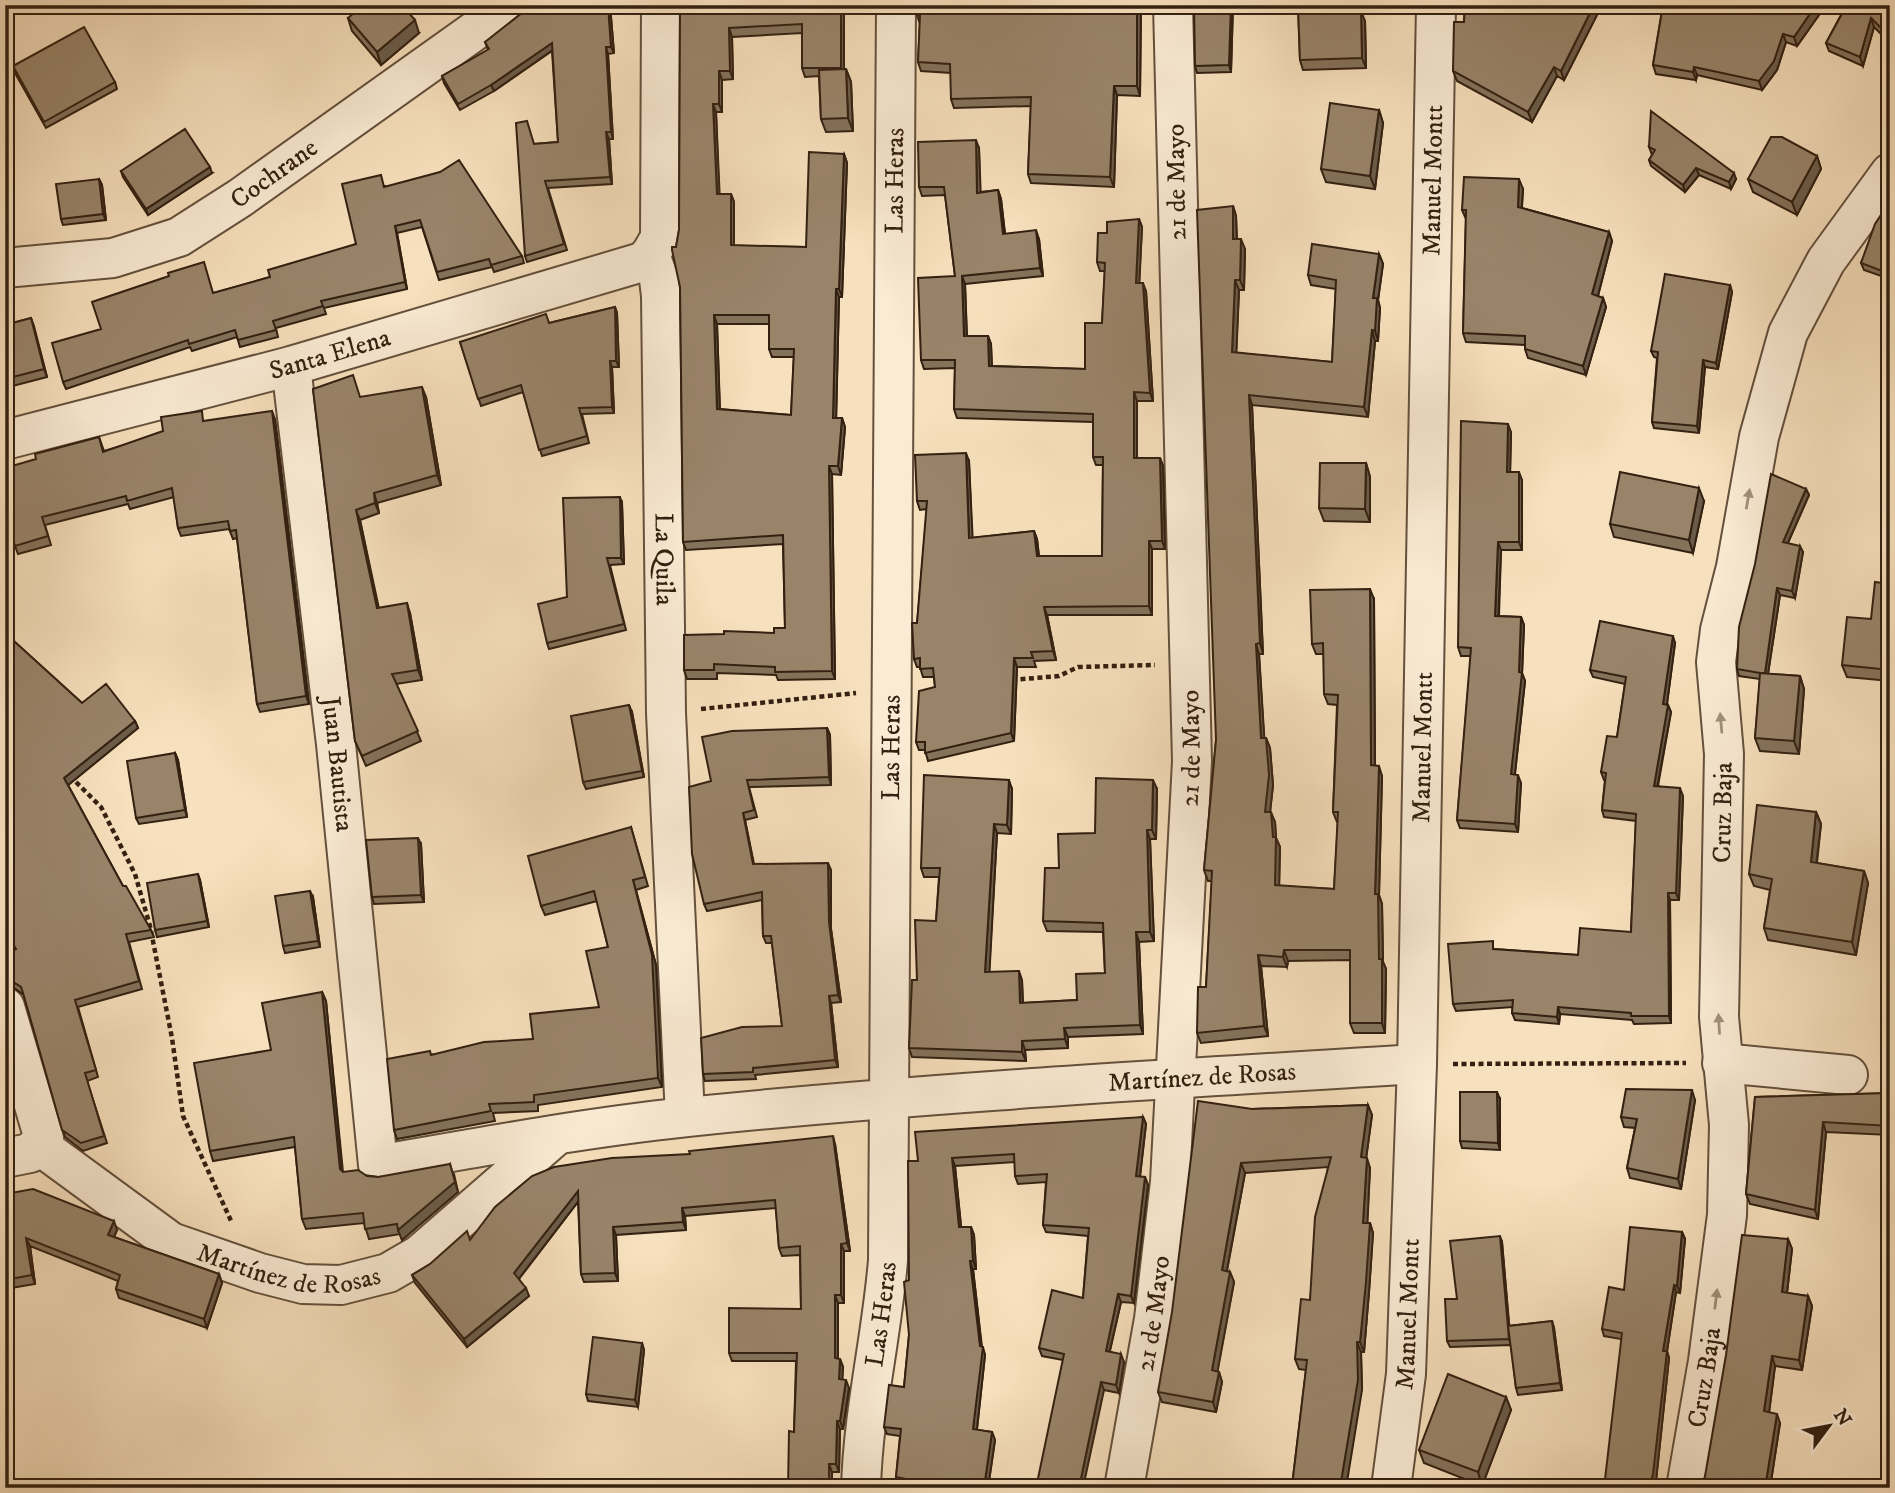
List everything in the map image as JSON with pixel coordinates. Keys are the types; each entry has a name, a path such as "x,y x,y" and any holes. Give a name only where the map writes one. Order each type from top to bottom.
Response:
{"street":[{"name":"Cochrane","path":"5,268 113,258 179,237 240,198 511,5"},
{"path":"650,255 660,238 660,5"},
{"name":"Las Heras","path":"861,1488 866,1426 884,1315 891,1099 897,5"},
{"name":"21 de Mayo","path":"1124,1488 1154,1319 1170,1182 1178,1079 1192,761 1173,5"},
{"name":"Manuel Montt","path":"1391,1488 1406,1374 1417,1064 1436,5"},
{"name":"Cruz Baja","path":"1686,1488 1708,1361 1727,1215 1729,1125 1718,1017 1724,754 1716,662 1720,630 1736,567 1759,437 1788,333 1826,261 1890,173"},
{"name":"Santa Elena","path":"5,440 291,366 633,266 650,255"},
{"name":"La Quila","path":"650,255 659,279 661,296 666,713 685,1117"},
{"name":"Juan Bautista","path":"291,366 335,731 378,1165"},
{"path":"5,1007 44,1139 22,1152"},
{"path":"1722,1063 1849,1075"},
{"name":"Martínez de Rosas","path":"378,1165 558,1134 685,1117 891,1099 1417,1064"},
{"name":"Martínez de Rosas","path":"22,1152 172,1242 260,1273 303,1284 341,1285 388,1273 419,1255 558,1134"}],"path":[{"path":"1004,680 1059,676 1078,667 1190,664"},
{"path":"666,713 893,689"},
{"path":"63,770 101,807 135,874 150,926 183,1115 224,1209 260,1273"},
{"path":"1417,1064 1722,1063"}],"building":[{"path":"363,5 402,5 415,20 377,52 348,18"},
{"path":"532,5 608,5 611,47 606,47 611,132 606,132 610,177 545,181 564,244 525,256 516,123 527,121 534,144 558,142 552,43 458,104 442,76 489,49 485,42"},
{"path":"680,5 841,5 841,68 802,68 802,24 729,28 730,71 719,71 719,104 713,104 717,194 731,194 731,245 806,247 809,152 844,154 839,289 836,289 833,418 842,418 838,466 829,466 832,671 775,672 775,667 714,664 714,670 684,670 684,635 724,634 724,631 774,633 774,628 785,628 783,535 683,542 680,287 672,250 672,247 676,247 679,230","holes":["714,315 769,315 769,349 794,349 791,415 717,409"]},
{"path":"916,5 1137,5 1137,86 1114,86 1110,177 1028,174 1031,97 951,99 950,64 918,62 920,15 917,15"},
{"path":"1194,5 1231,5 1229,65 1195,66"},
{"path":"1298,5 1349,5 1348,11 1361,11 1362,58 1300,60"},
{"path":"1465,5 1594,5 1561,71 1554,67 1528,112 1453,71 1454,22 1464,22"},
{"path":"1663,5 1816,5 1794,37 1783,34 1774,61 1759,81 1694,67 1693,72 1653,65"},
{"path":"1837,5 1890,5 1890,37 1871,18 1860,57 1826,43 1844,10"},
{"path":"84,27 115,82 44,122 13,66"},
{"path":"846,69 848,118 821,119 819,70"},
{"path":"1330,103 1379,110 1370,176 1321,169"},
{"path":"1651,111 1734,173 1729,182 1696,168 1683,185 1649,160 1655,150 1649,147"},
{"path":"185,129 210,167 146,209 121,171"},
{"path":"1771,137 1782,137 1817,156 1792,202 1748,179"},
{"path":"976,140 977,193 998,190 1003,234 1036,230 1040,268 962,276 964,336 988,336 989,366 1085,369 1085,323 1102,323 1105,263 1097,262 1098,233 1107,233 1107,222 1139,219 1136,283 1143,283 1150,393 1134,392 1134,458 1160,458 1162,541 1149,541 1149,606 1044,607 1053,651 1031,652 1033,658 1014,658 1011,733 925,753 925,742 916,742 919,691 935,687 933,668 920,669 920,658 914,659 912,623 917,623 927,501 917,501 915,455 966,453 969,538 1034,531 1037,556 1102,556 1103,457 1093,457 1093,414 954,409 955,360 921,360 918,278 955,276 944,187 919,187 918,142"},
{"path":"459,160 522,256 491,265 489,259 437,272 420,220 395,226 405,282 321,301 323,306 273,321 276,330 238,340 235,330 189,344 188,340 63,382 52,343 101,329 92,302 204,262 213,293 270,277 268,270 356,244 342,184 381,175 384,187 440,172"},
{"path":"1464,177 1519,179 1518,207 1609,232 1592,294 1603,298 1583,366 1525,349 1525,336 1463,333 1466,210 1462,210"},
{"path":"99,179 103,214 61,219 56,184"},
{"path":"1890,201 1890,274 1861,263 1875,224"},
{"path":"1233,206 1233,239 1241,239 1240,280 1235,280 1232,352 1332,362 1336,280 1308,275 1312,244 1379,254 1373,298 1377,298 1375,331 1372,330 1364,407 1249,395 1260,643 1256,644 1261,738 1266,738 1269,775 1265,812 1271,812 1273,837 1276,837 1275,885 1334,889 1338,812 1333,812 1338,695 1324,694 1323,643 1312,644 1310,590 1370,589 1371,765 1379,766 1375,894 1378,894 1379,959 1382,959 1382,1023 1350,1023 1350,950 1284,950 1283,957 1258,955 1264,1026 1197,1033 1198,987 1206,987 1212,871 1204,870 1216,740 1197,210"},
{"path":"1665,274 1730,285 1716,363 1703,360 1697,426 1652,422 1658,352 1651,351"},
{"path":"615,307 616,361 610,361 612,407 579,408 587,436 539,450 521,385 478,399 460,342 546,314 549,323"},
{"path":"31,318 44,369 5,379 5,325"},
{"path":"353,375 360,397 422,387 437,475 374,493 375,503 356,510 377,608 407,603 418,670 392,674 418,731 362,756 355,741 313,389"},
{"path":"202,411 203,421 272,411 306,696 257,704 236,530 230,531 228,521 178,528 172,488 127,501 126,496 42,517 48,536 15,546 5,512 5,468 36,459 35,454 99,437 103,452 163,431 161,417"},
{"path":"1461,421 1508,424 1507,472 1519,472 1519,542 1498,542 1495,616 1521,617 1519,672 1522,673 1511,774 1518,775 1515,824 1457,820 1471,648 1458,647"},
{"path":"1320,463 1366,463 1365,509 1319,508"},
{"path":"1620,472 1699,488 1689,540 1610,524"},
{"path":"1771,474 1806,489 1783,542 1800,546 1792,591 1777,588 1765,673 1760,673 1737,669 1739,627 1755,564"},
{"path":"620,497 621,558 607,558 624,624 547,643 538,604 567,597 563,498"},
{"path":"1875,582 1890,584 1890,670 1842,665 1847,617 1871,619"},
{"path":"1600,621 1673,636 1663,704 1668,705 1654,786 1680,788 1676,893 1668,893 1669,1016 1631,1016 1631,1013 1558,1007 1557,1017 1512,1013 1513,1000 1453,1004 1448,944 1493,941 1493,949 1578,955 1580,928 1631,932 1636,814 1602,810 1606,773 1601,772 1607,736 1617,737 1626,677 1590,670"},
{"path":"5,633 82,703 106,684 135,721 64,778 123,886 126,886 151,930 126,934 139,981 75,1000 96,1070 85,1073 104,1136 81,1143 62,1130 21,987 10,980 5,969 5,954 16,949 5,930"},
{"path":"1760,673 1800,676 1794,741 1755,738"},
{"path":"629,705 642,771 583,782 571,716"},
{"path":"827,728 829,777 747,780 754,810 743,813 753,864 828,863 829,922 838,995 829,996 835,1060 753,1068 753,1072 703,1074 701,1038 742,1027 782,1026 771,936 763,936 762,892 704,904 692,854 689,787 711,781 702,737 732,731"},
{"path":"175,753 185,810 136,818 127,761"},
{"path":"924,775 1009,780 1007,825 994,824 985,972 1019,971 1020,1003 1077,1000 1076,974 1105,973 1103,923 1043,921 1045,868 1059,868 1058,834 1095,833 1096,778 1153,780 1152,830 1147,830 1150,932 1136,932 1140,1025 1064,1028 1065,1039 1022,1041 1022,1052 909,1048 912,980 917,980 915,920 936,921 940,868 921,868"},
{"path":"1757,805 1816,812 1811,862 1864,871 1852,942 1764,928 1772,879 1749,874"},
{"path":"631,827 645,877 633,880 652,955 658,1078 534,1095 534,1102 489,1104 491,1111 394,1130 387,1059 430,1051 431,1055 484,1042 533,1039 530,1014 599,1007 586,951 608,947 594,891 541,906 528,856"},
{"path":"418,838 421,895 372,897 366,840"},
{"path":"198,874 207,921 155,930 147,883"},
{"path":"310,891 318,941 283,946 275,896"},
{"path":"322,992 340,1169 343,1172 358,1170 367,1176 378,1177 450,1164 455,1182 398,1230 397,1224 365,1229 363,1213 302,1219 294,1137 210,1151 194,1063 271,1050 262,1003"},
{"path":"1626,1089 1692,1090 1678,1179 1627,1168 1637,1119 1621,1117"},
{"path":"1460,1092 1497,1092 1498,1143 1460,1141"},
{"path":"1890,1093 1890,1126 1823,1122 1815,1210 1746,1194 1755,1097"},
{"path":"1198,1101 1252,1109 1368,1105 1361,1157 1367,1158 1363,1223 1370,1223 1366,1282 1360,1342 1357,1342 1358,1380 1340,1488 1286,1488 1287,1485 1292,1486 1307,1360 1295,1359 1301,1299 1310,1300 1315,1217 1331,1157 1241,1163 1222,1270 1230,1272 1212,1370 1219,1372 1213,1402 1158,1392 1172,1312"},
{"path":"1143,1117 1136,1176 1145,1177 1131,1296 1118,1294 1106,1351 1121,1354 1116,1385 1101,1382 1079,1488 1036,1488 1064,1354 1039,1348 1052,1290 1083,1298 1089,1228 1043,1225 1047,1174 1015,1176 1014,1154 952,1158 959,1227 971,1227 973,1261 970,1261 980,1346 983,1347 973,1429 992,1432 984,1488 941,1488 896,1477 901,1429 884,1427 889,1385 904,1387 909,1335 904,1282 909,1280 908,1161 918,1161 915,1132"},
{"path":"833,1136 847,1243 841,1244 841,1295 835,1295 835,1358 840,1359 839,1379 846,1380 840,1421 837,1421 836,1464 829,1464 829,1488 788,1488 789,1431 794,1432 797,1353 729,1353 729,1308 801,1309 800,1246 779,1248 775,1200 682,1208 683,1222 613,1227 615,1273 581,1274 578,1191 514,1273 526,1288 464,1339 412,1275 430,1264 467,1231 470,1240 495,1207 532,1176 554,1167 612,1158 690,1154 689,1151"},
{"path":"33,1189 114,1221 108,1235 219,1274 204,1319 116,1289 120,1275 26,1238 32,1275 5,1280 5,1194"},
{"path":"1630,1227 1682,1232 1677,1286 1674,1285 1663,1351 1667,1351 1653,1474 1649,1488 1604,1488 1622,1333 1602,1329 1609,1287 1624,1290"},
{"path":"1742,1235 1788,1239 1782,1292 1808,1296 1799,1360 1772,1356 1764,1411 1777,1414 1765,1488 1701,1488 1726,1355"},
{"path":"1500,1236 1509,1339 1447,1341 1445,1299 1457,1299 1450,1241"},
{"path":"1552,1321 1560,1383 1516,1388 1508,1326"},
{"path":"593,1337 642,1343 635,1400 586,1394"},
{"path":"1448,1374 1506,1397 1478,1472 1419,1450"}]}
